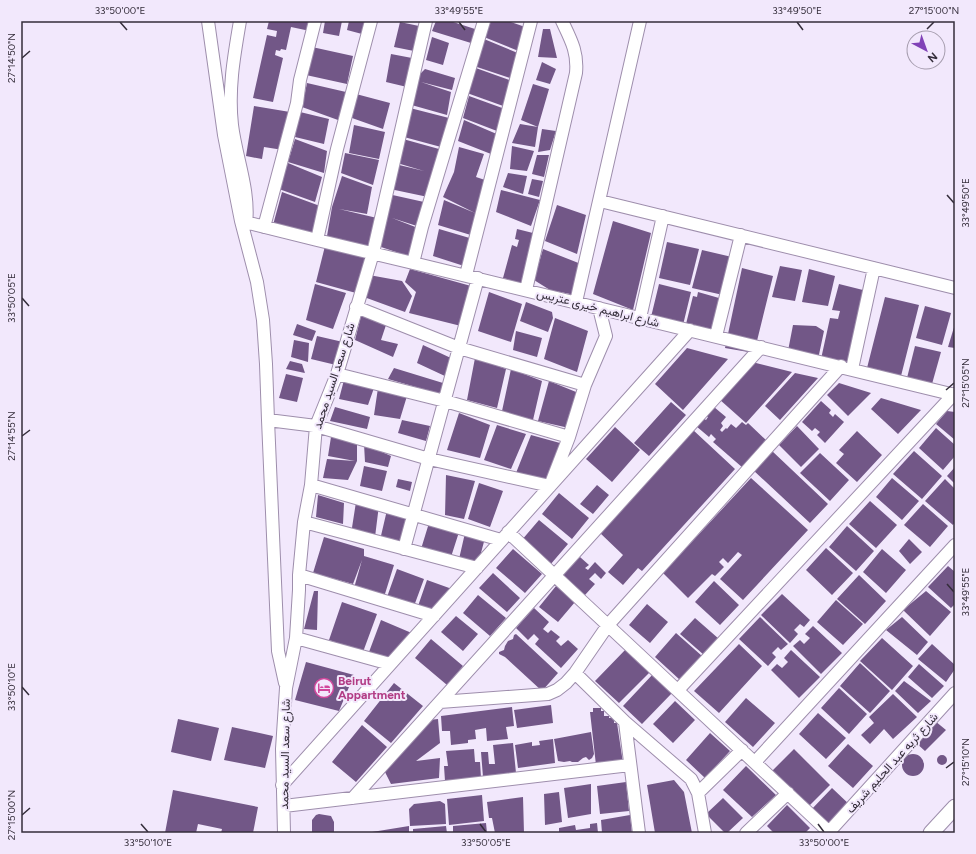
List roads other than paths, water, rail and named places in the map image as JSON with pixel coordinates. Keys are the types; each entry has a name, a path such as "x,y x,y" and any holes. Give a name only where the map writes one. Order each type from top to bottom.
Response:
{"main road":[{"path":"931,833 955,807"}],"street":[{"path":"208,21 224,135 257,282 263,320 278,651 286,688"},
{"path":"240,21 232,70 230,106 232,127 247,208 244,226"},
{"path":"264,227 297,102 300,80 314,21"},
{"path":"317,240 337,149 371,21"},
{"name":"شارع سعد السيد محمد","path":"284,833 282,749 286,688 296,638 300,590 299,576 304,522 311,485 316,426 337,374 372,253 426,21"},
{"path":"413,263 422,227 484,21"},
{"path":"404,549 458,348 472,277 531,21"},
{"path":"526,290 576,73 577,62 575,48 562,21"},
{"path":"576,302 640,21"},
{"path":"600,201 955,288"},
{"path":"640,318 663,216"},
{"name":"شارع ابراهيم خيرى عتريس","path":"244,226 264,227 955,395"},
{"path":"716,336 741,235"},
{"path":"440,702 548,694 557,690 566,683 608,625 847,368 874,268"},
{"path":"356,307 458,348 585,385"},
{"path":"550,486 569,437 585,385 606,336 599,308"},
{"path":"282,785 690,330"},
{"path":"353,798 762,347"},
{"path":"337,374 445,401 569,437"},
{"path":"678,690 955,395"},
{"path":"268,420 316,426 429,459 550,486"},
{"path":"311,485 414,515 505,536 555,576 829,832"},
{"path":"304,522 477,568"},
{"path":"755,762 955,544"},
{"path":"299,576 434,616"},
{"path":"296,638 390,664"},
{"path":"574,673 625,722 691,780 698,793 705,833"},
{"name":"شارع ثريه عبد الحليم شريف","path":"829,832 955,693"},
{"path":"625,722 639,833"},
{"path":"698,793 742,750"},
{"path":"284,806 630,765"},
{"path":"746,833 788,793"}],"place":[{"name":"Beirut Appartment","path":"324,688"}]}
